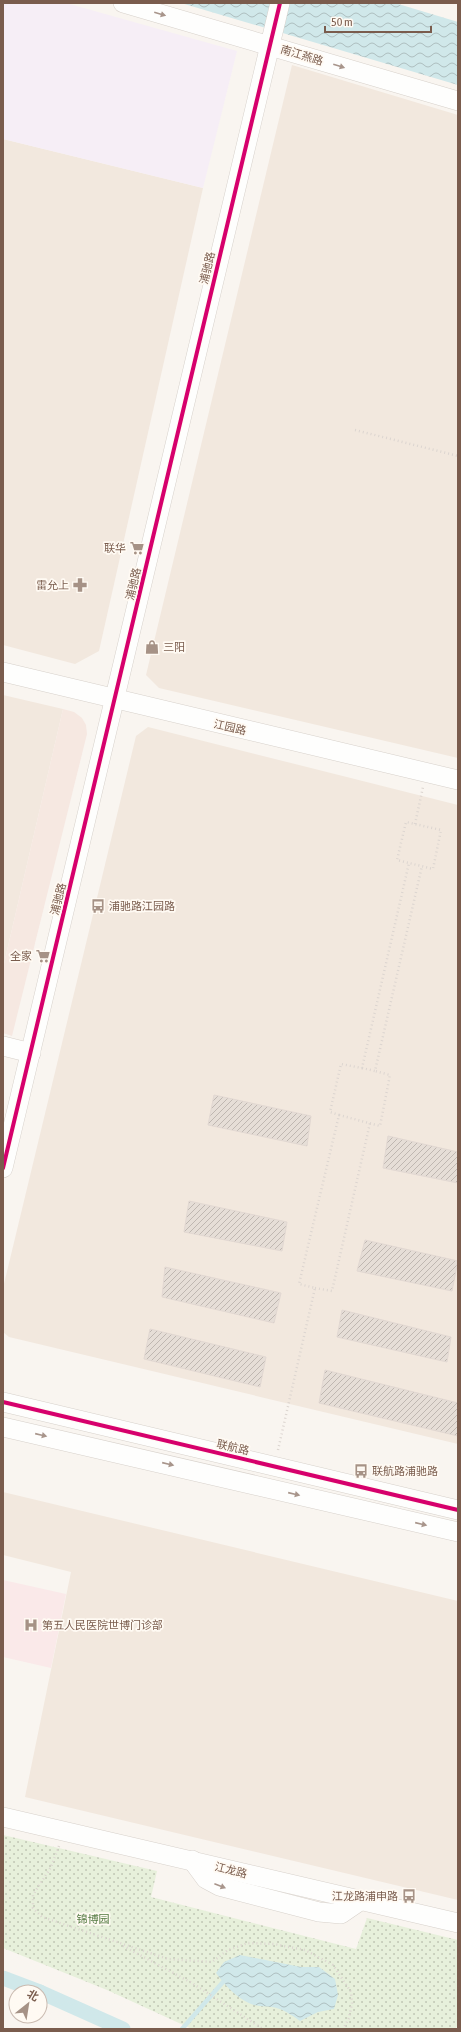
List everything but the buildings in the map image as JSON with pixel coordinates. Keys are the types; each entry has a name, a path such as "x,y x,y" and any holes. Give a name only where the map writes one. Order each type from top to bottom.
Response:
{"street":[{"name":"南江燕路","path":"122,3 272,38 458,101"},
{"name":"浦驰路","path":"3,1168 280,3"},
{"name":"江园路","path":"3,672 458,780"},
{"path":"3,1046 31,1053"},
{"name":"联航路","path":"3,1402 458,1510"},
{"path":"3,1427 458,1532"},
{"name":"江龙路","path":"3,1817 458,1923"}],"path":[{"path":"355,430 458,456"},
{"path":"415,824 424,785"},
{"path":"406,822 441,830 433,869 409,863 397,860 406,822"},
{"path":"362,1068 409,863"},
{"path":"375,1071 422,866"},
{"path":"341,1064 375,1071 390,1075 380,1126 330,1112 341,1064"},
{"path":"339,1115 299,1284 332,1291 370,1123"},
{"path":"274,1466 315,1288"},
{"path":"68,1832 58,1848 51,1867 33,1895 33,1908 42,1917 168,1959 212,1962 228,1950 248,1943 274,1944 305,1950 333,1965 351,1992 352,2003 349,2018 343,2029"},
{"path":"115,1942 162,1965 263,2029"}],"shaded area":[{"path":"3,3 66,3 237,51 203,188 3,139"},
{"path":"292,65 458,115 458,758 159,688 146,675"},
{"path":"3,139 203,188 99,651 75,664 3,645"},
{"path":"3,695 63,709 3,968"},
{"path":"63,709 74,712 82,718 86,725 87,734 12,1036 3,1033 3,968"},
{"path":"148,727 458,805 458,1444 9,1337 3,1332 3,1288 136,736"},
{"path":"3,1492 458,1601 458,1900 25,1797 71,1572 3,1555"},
{"name":"第五人民医院世博门诊部","path":"3,1580 66,1594 51,1668 3,1657"}],"green space":[{"name":"锦博园","path":"3,1835 157,1871 151,1897 356,1949 367,1918 458,1940 458,2023 456,2029 192,2029 107,1990 3,1948"}],"water":[{"path":"181,3 395,3 458,22 458,85"},
{"path":"240,1955 301,1967 319,1967 335,1979 338,1995 334,2009 318,2012 300,2021 280,2009 248,2003 233,1992 216,1973 224,1962"}],"waterway":[{"path":"3,1978 19,1984"},
{"path":"182,2029 223,1982"},
{"path":"48,1996 123,2029"}],"cycle path":[{"path":"3,1168 280,3"},
{"path":"3,1402 458,1510"}],"place":[{"name":"联华","path":"137,548"},
{"name":"雷允上","path":"80,585"},
{"name":"三阳","path":"152,647"},
{"name":"浦驰路江园路","path":"98,906"},
{"name":"全家","path":"43,956"},
{"name":"联航路浦驰路","path":"361,1471"},
{"name":"第五人民医院世博门诊部","path":"31,1625"},
{"name":"江龙路浦申路","path":"409,1896"}]}
